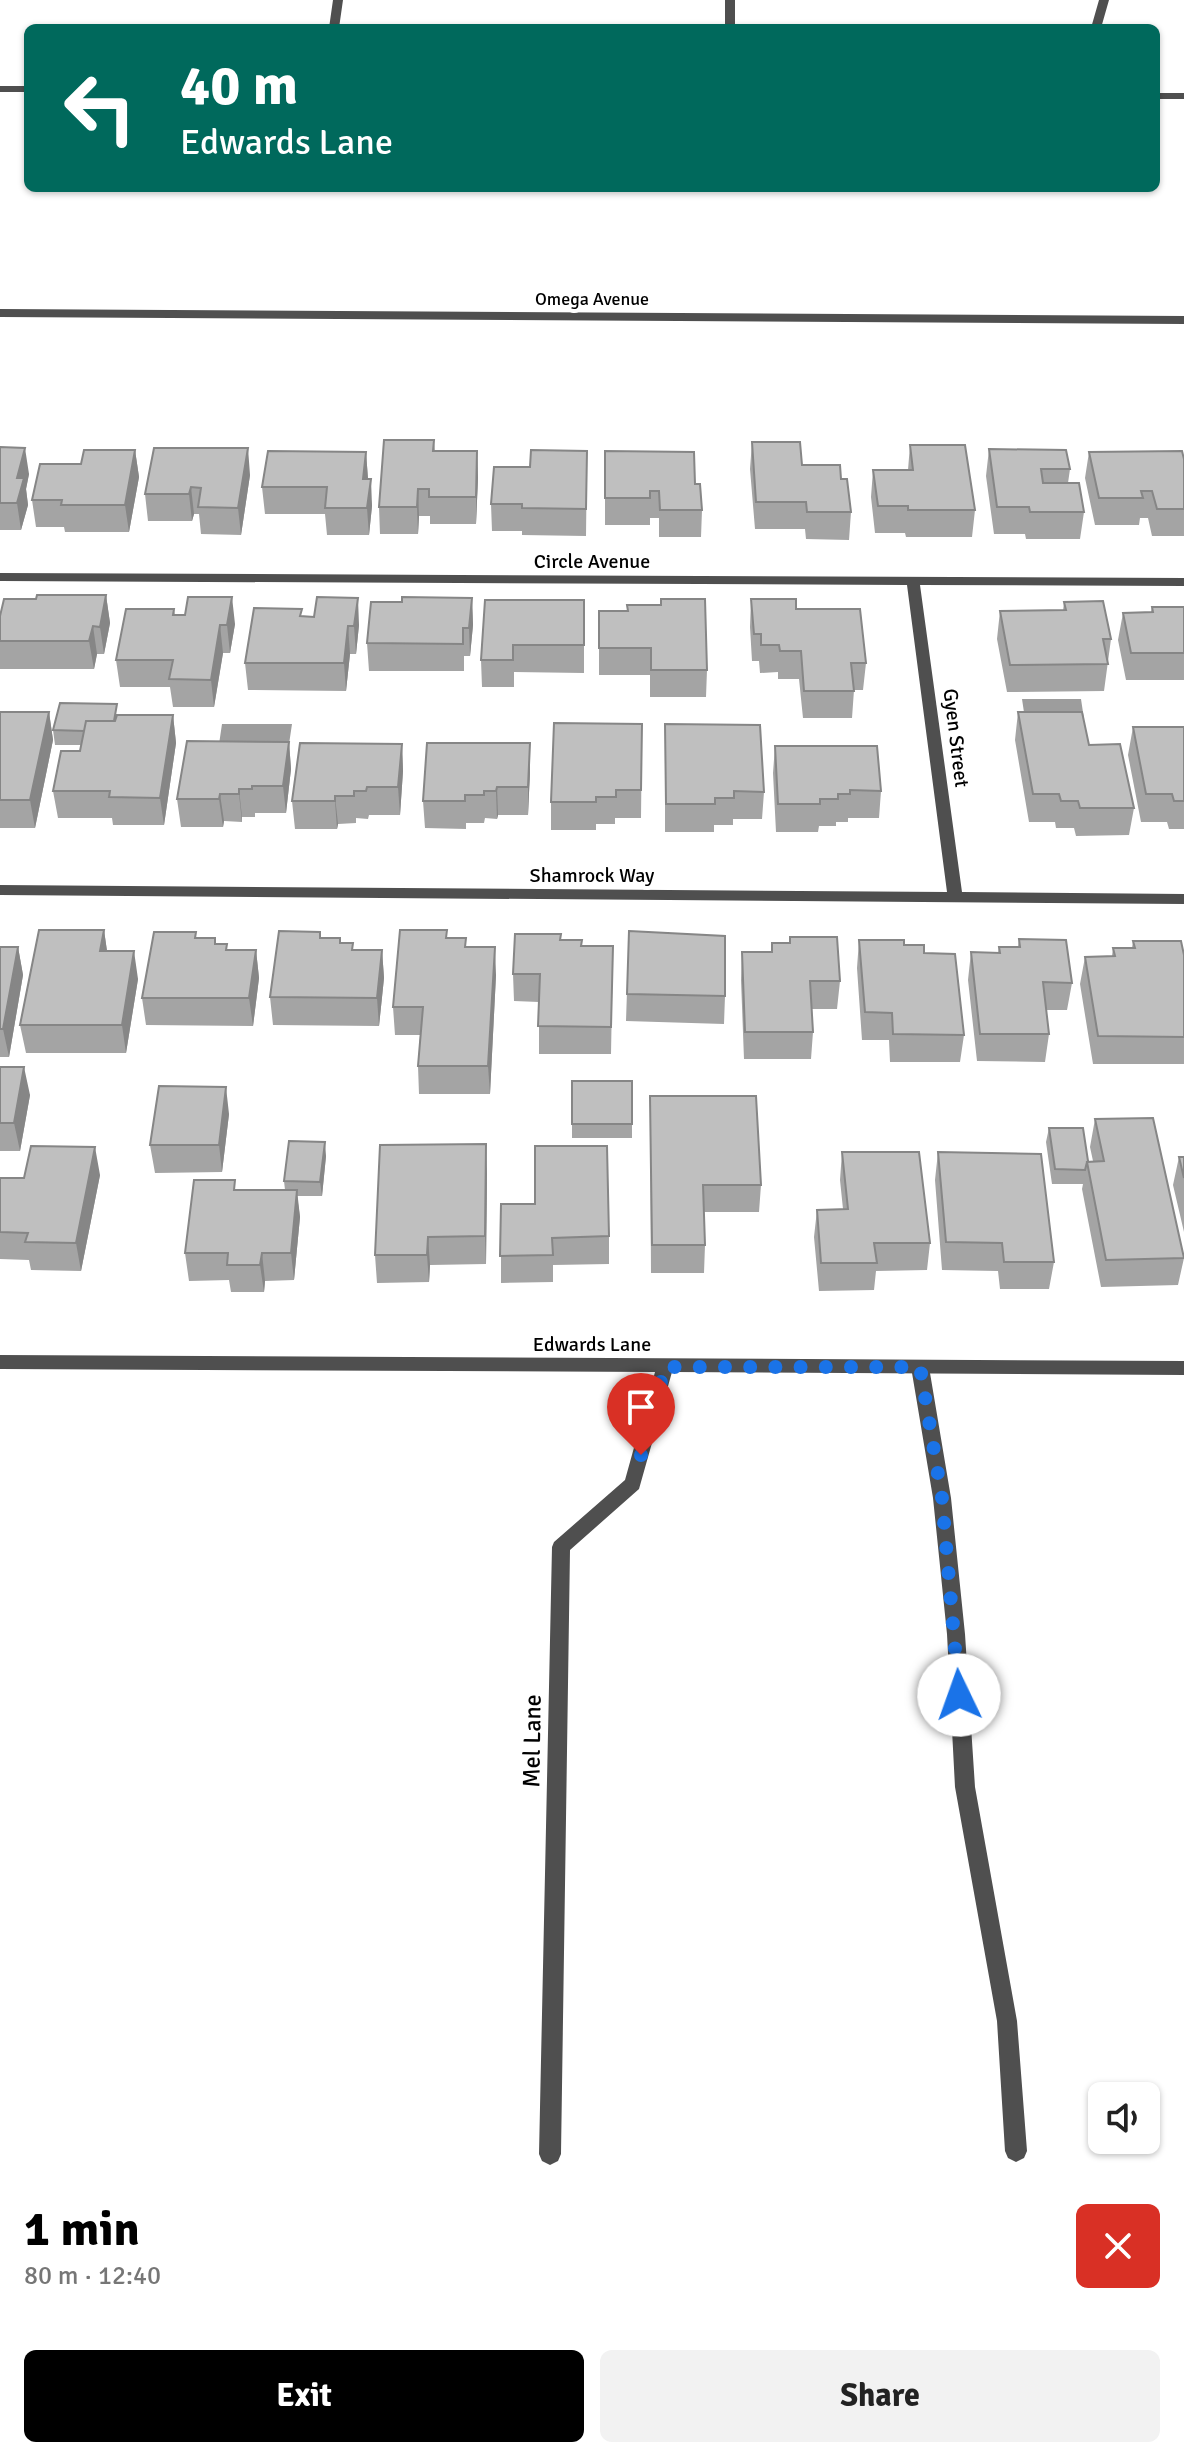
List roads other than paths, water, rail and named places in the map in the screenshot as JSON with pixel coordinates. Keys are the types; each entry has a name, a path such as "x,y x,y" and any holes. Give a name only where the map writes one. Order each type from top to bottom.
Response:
{"street":[{"path":"335,24 338,0"},
{"path":"730,0 730,24"},
{"path":"1097,24 1104,0"},
{"path":"0,89 24,89"},
{"path":"1160,96 1184,96"},
{"name":"Omega Avenue","path":"0,313 1184,320"},
{"name":"Circle Avenue","path":"0,577 1184,582"},
{"name":"Gyen Street","path":"913,583 955,898"},
{"name":"Shamrock Way","path":"0,890 1184,899"},
{"name":"Edwards Lane","path":"0,1362 1184,1368"},
{"name":"Mel Lane","path":"550,2154 561,1547 633,1484 665,1367"},
{"path":"920,1367 942,1498 956,1634 965,1787 1007,2021 1016,2151"}]}
